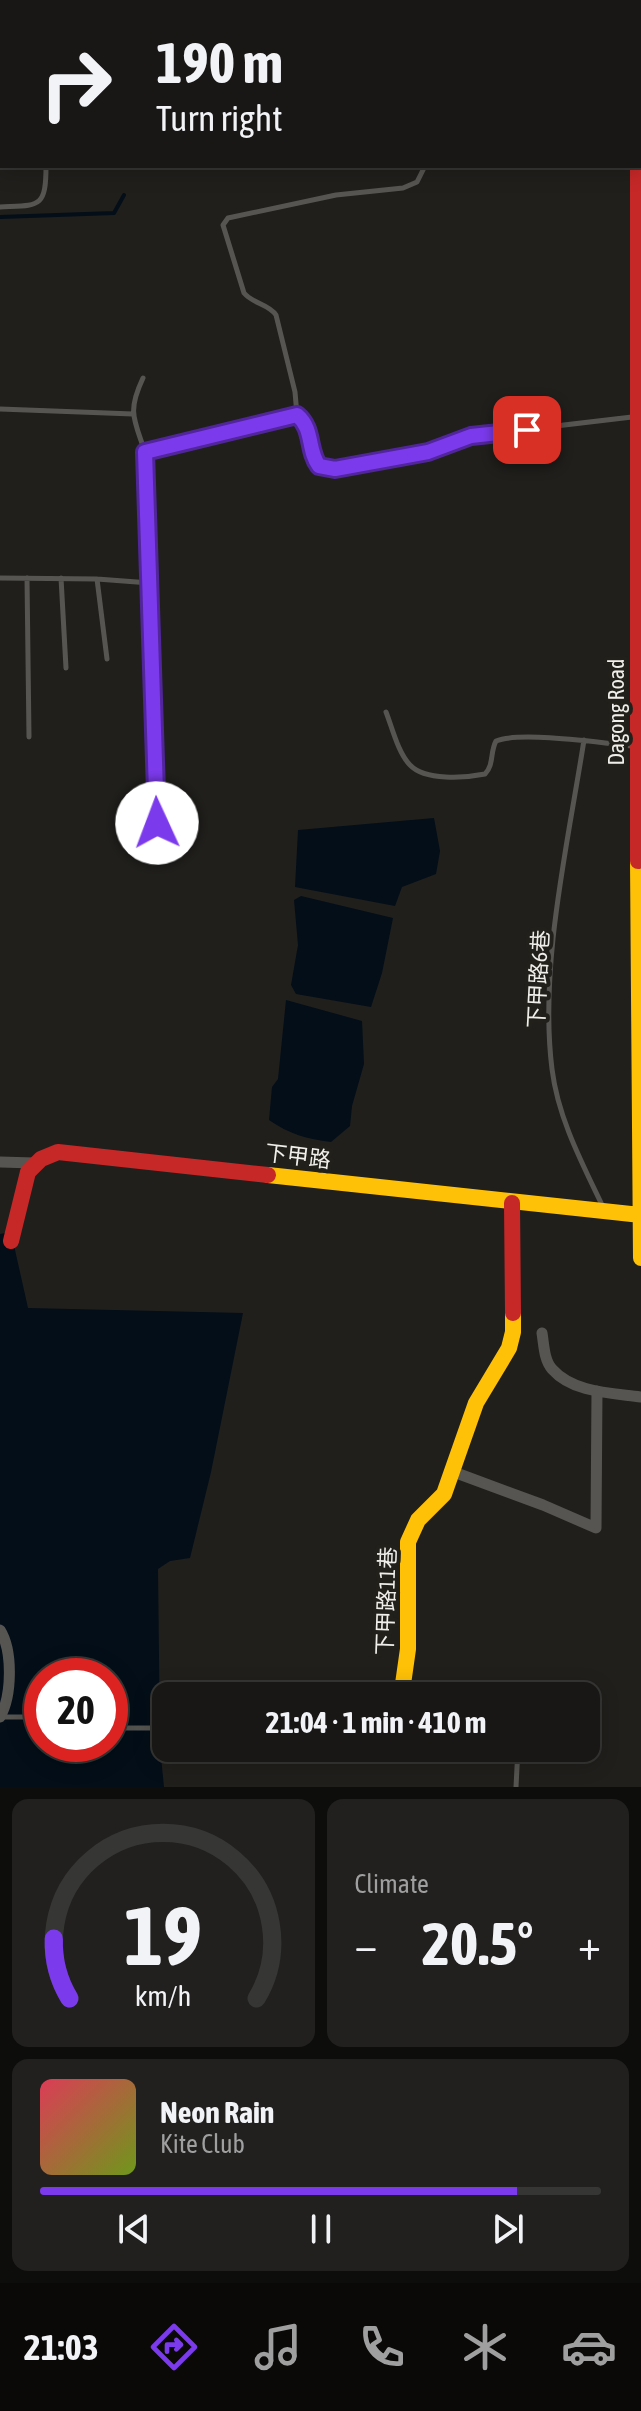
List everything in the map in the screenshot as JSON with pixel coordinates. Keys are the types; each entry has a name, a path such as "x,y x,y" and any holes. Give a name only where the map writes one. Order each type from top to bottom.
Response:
{"street":[{"name":"Dagong Road","path":"638,168 641,1258"},
{"name":"下甲路","path":"34,1163 44,1156 72,1152 640,1215"},
{"path":"0,1162 34,1163"},
{"path":"11,1241 28,1172 34,1163"},
{"name":"下甲路11巷","path":"407,1682 408,1542 418,1520 444,1494 476,1403 509,1348 513,1332 512,1203"},
{"path":"542,1333 545,1355 551,1368 566,1380 597,1391 641,1397"},
{"path":"451,1471 596,1528 597,1391"},
{"path":"0,1630 6,1640 10,1695 3,1717"}],"lane":[{"path":"0,207 37,205 43,200 46,168"},
{"path":"424,168 417,182 403,188 317,198 224,221 244,293 272,309 276,315 295,392 297,415 308,427 314,460 319,466 328,470 428,452 471,436 640,416"},
{"path":"143,378 132,403 145,452 159,852"},
{"path":"0,409 133,414"},
{"path":"145,452 297,415"},
{"path":"0,578 150,583"},
{"path":"27,578 29,737"},
{"path":"61,578 66,668"},
{"path":"97,579 107,659"},
{"path":"386,712 408,763 425,773 437,775 485,774 491,765 493,747 501,739 584,740 639,747"},
{"name":"下甲路6巷","path":"584,740 553,943 549,1011 552,1071 559,1097 572,1142 606,1211"},
{"path":"3,1717 24,1717"},
{"path":"128,1728 152,1728"},
{"path":"516,1787 517,1762"}],"shaded area":[{"path":"434,818 440,851 436,874 402,887 395,906 295,887 298,830"},
{"path":"301,896 393,918 382,973 371,1007 296,994 291,985 298,945 294,900"},
{"path":"286,1000 362,1021 364,1064 352,1106 350,1126 331,1142 298,1135 269,1120 272,1087 278,1079"},
{"path":"11,1232 28,1308 243,1313 190,1558 170,1561 158,1569 159,1682 152,1682 152,1762 162,1762 164,1787 0,1787 0,1234"}],"waterway":[{"path":"0,217 114,213 124,195"}],"traffic: slow":[{"path":"638,861 641,1258"},
{"path":"268,1175 641,1215"},
{"path":"403,1682 408,1649 408,1542 418,1520 444,1494 476,1403 509,1348 513,1313"}],"traffic: jam":[{"path":"638,168 638,861"},
{"path":"11,1241 28,1172 41,1159 58,1152 268,1175"},
{"path":"512,1203 513,1313"}],"route":[{"path":"157,823 145,452 297,415 308,427 314,460 328,470 441,449 471,436 527,430"}]}
